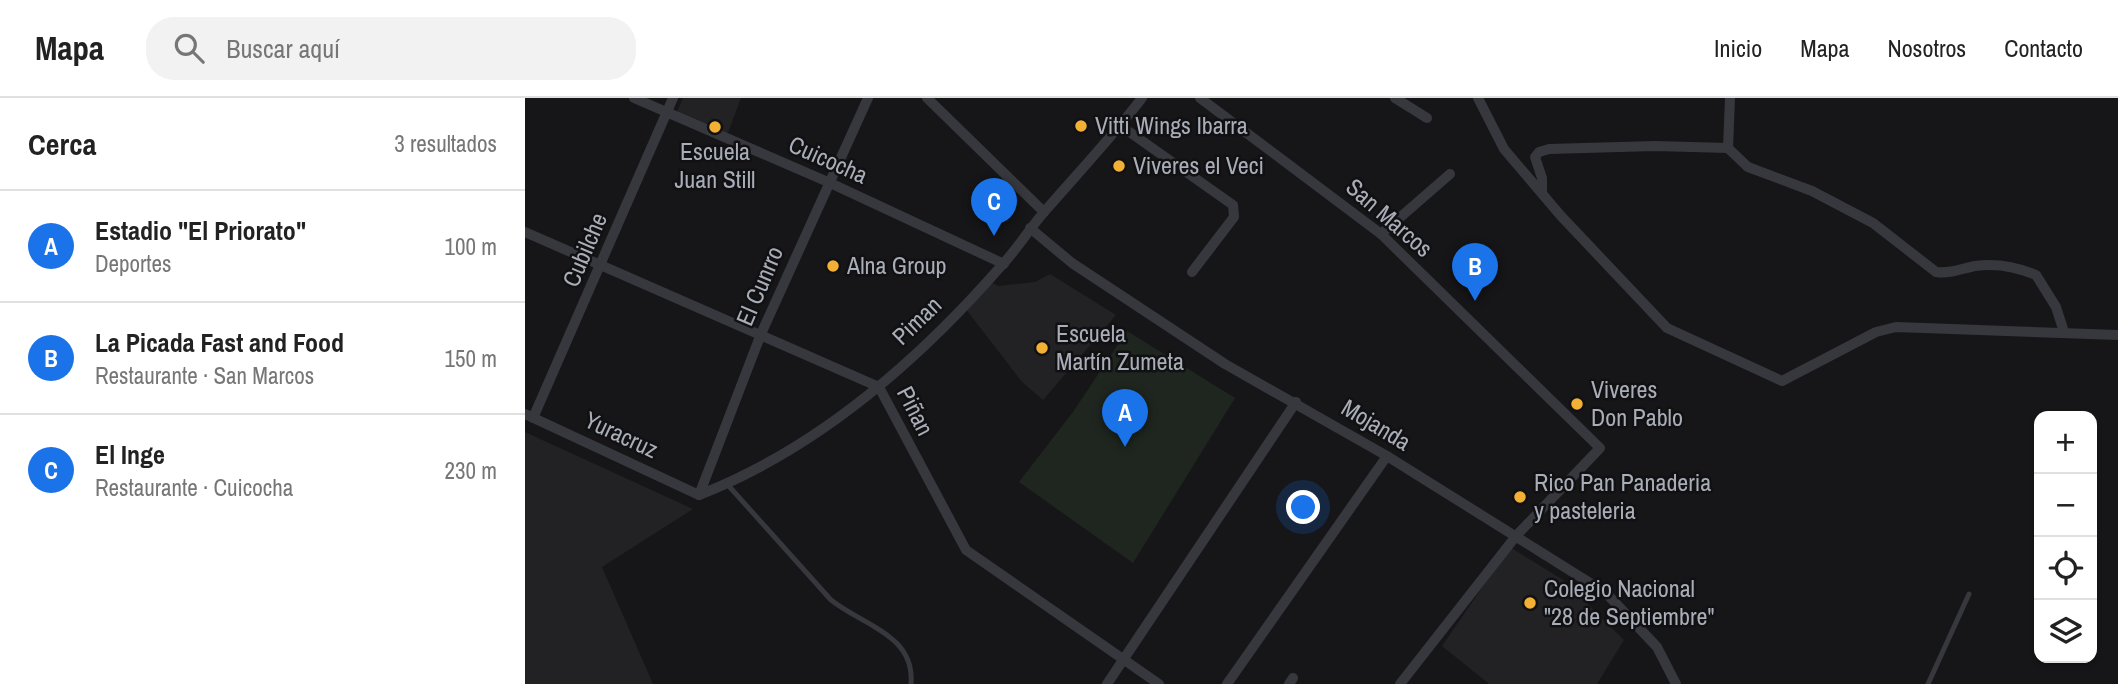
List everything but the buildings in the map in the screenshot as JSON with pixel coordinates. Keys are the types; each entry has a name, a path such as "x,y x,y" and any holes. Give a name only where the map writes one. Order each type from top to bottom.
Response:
{"street":[{"name":"Cuicocha","path":"633,98 828,182 1004,264"},
{"name":"Cubilche","path":"529,416 602,265 673,98"},
{"name":"El Cunrro","path":"699,495 761,334 868,98"},
{"path":"927,98 1044,212"},
{"name":"Piman","path":"699,495 727,484 806,438 879,387 1004,264 1030,228 1122,126 1142,98"},
{"name":"San Marcos","path":"1200,98 1381,234 1600,448 1517,536"},
{"path":"1395,98 1427,118"},
{"path":"1478,98 1504,149 1667,328 1782,381 1876,332 1896,327 2118,335"},
{"path":"1728,148 1730,98"},
{"path":"1122,126 1233,205 1234,217 1192,272"},
{"path":"1542,193 1542,178 1535,157 1539,152 1549,149 1655,146 1728,148 1748,167 1812,191 1873,223 1936,272 1948,274 1976,266 2008,266 2036,275 2056,307 2064,332"},
{"path":"1381,234 1450,174"},
{"name":"Mojanda","path":"1030,228 1072,263 1225,364 1387,456 1606,593 1657,647 1676,684"},
{"name":"Piñan","path":"525,232 879,387 966,550 1159,684"},
{"path":"1107,684 1296,402"},
{"name":"Yuracruz","path":"529,416 699,495"},
{"path":"1227,684 1387,456"},
{"path":"1400,684 1517,536"}],"lane":[{"path":"727,484 831,600 893,639 905,650 912,665 911,684"},
{"path":"1929,684 1969,594"}],"shaded area":[{"name":"Escuela Juan Still","path":"683,98 741,98 726,138 675,116"},
{"name":"Escuela Martín Zumeta","path":"1050,274 1116,315 1043,400 1022,382 965,308 989,281 998,286 1035,282"},
{"path":"1127,331 1235,398 1133,563 1019,482 1073,412"},
{"path":"525,432 693,509 602,567 653,684 525,684"},
{"name":"Colegio Nacional \"28 de Septiembre\"","path":"1510,547 1563,580 1624,640 1597,684 1489,684 1442,646"}],"place":[{"name":"Vitti Wings Ibarra","path":"1081,126"},
{"name":"Escuela Juan Still","path":"715,127"},
{"name":"Viveres el Veci","path":"1119,166"},
{"name":"El Inge","path":"994,236"},
{"name":"Alna Group","path":"833,266"},
{"name":"La Picada Fast and Food","path":"1475,301"},
{"name":"Escuela Martín Zumeta","path":"1042,348"},
{"name":"Viveres Don Pablo","path":"1577,404"},
{"name":"Estadio \"El Priorato\"","path":"1125,447"},
{"name":"Rico Pan Panaderia y pasteleria","path":"1520,497"},
{"name":"Colegio Nacional \"28 de Septiembre\"","path":"1530,603"}]}
